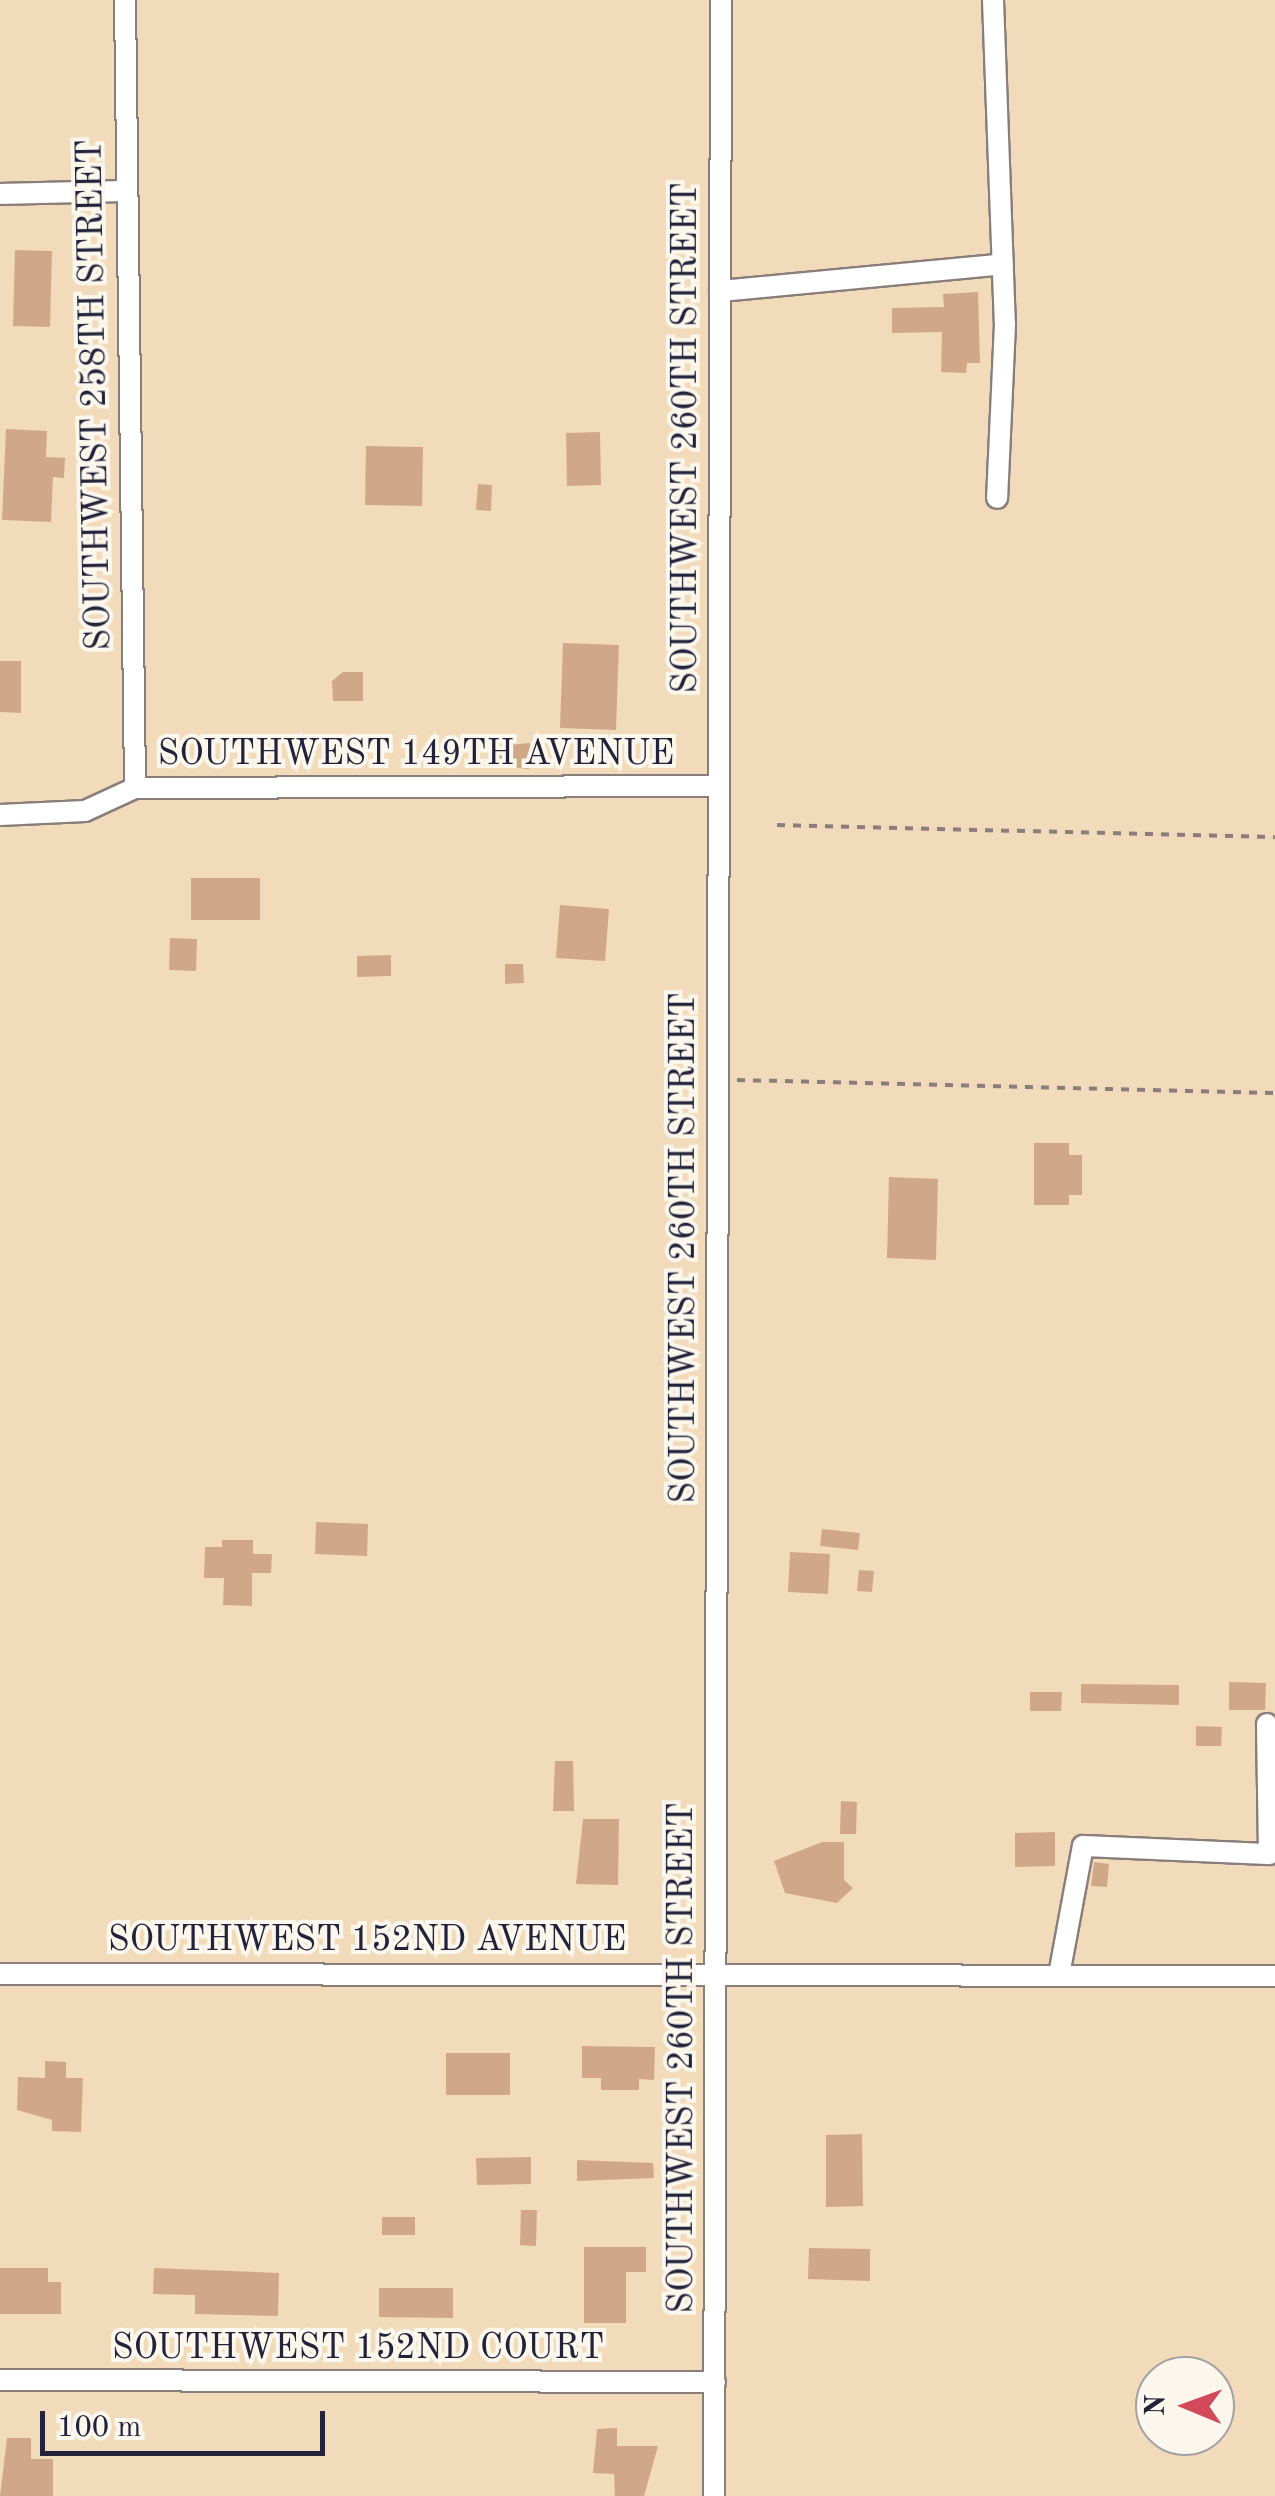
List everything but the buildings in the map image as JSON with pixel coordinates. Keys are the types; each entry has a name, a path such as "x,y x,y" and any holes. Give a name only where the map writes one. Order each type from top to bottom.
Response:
{"street":[{"name":"SOUTHWEST 258TH STREET","path":"125,0 124,191 135,788"},
{"name":"SOUTHWEST 260TH STREET","path":"714,2496 721,0"},
{"path":"992,0 1002,264 997,498"},
{"path":"0,194 124,191"},
{"path":"720,291 1002,264"},
{"name":"SOUTHWEST 149TH AVENUE","path":"0,815 85,811 135,788 719,786"},
{"path":"1059,1975 1083,1846 1269,1854 1267,1724"},
{"name":"SOUTHWEST 152ND AVENUE","path":"0,1974 1275,1976"},
{"name":"SOUTHWEST 152ND COURT","path":"0,2380 715,2382"}],"path":[{"path":"777,825 1275,837"},
{"path":"717,1080 1275,1093"}]}
